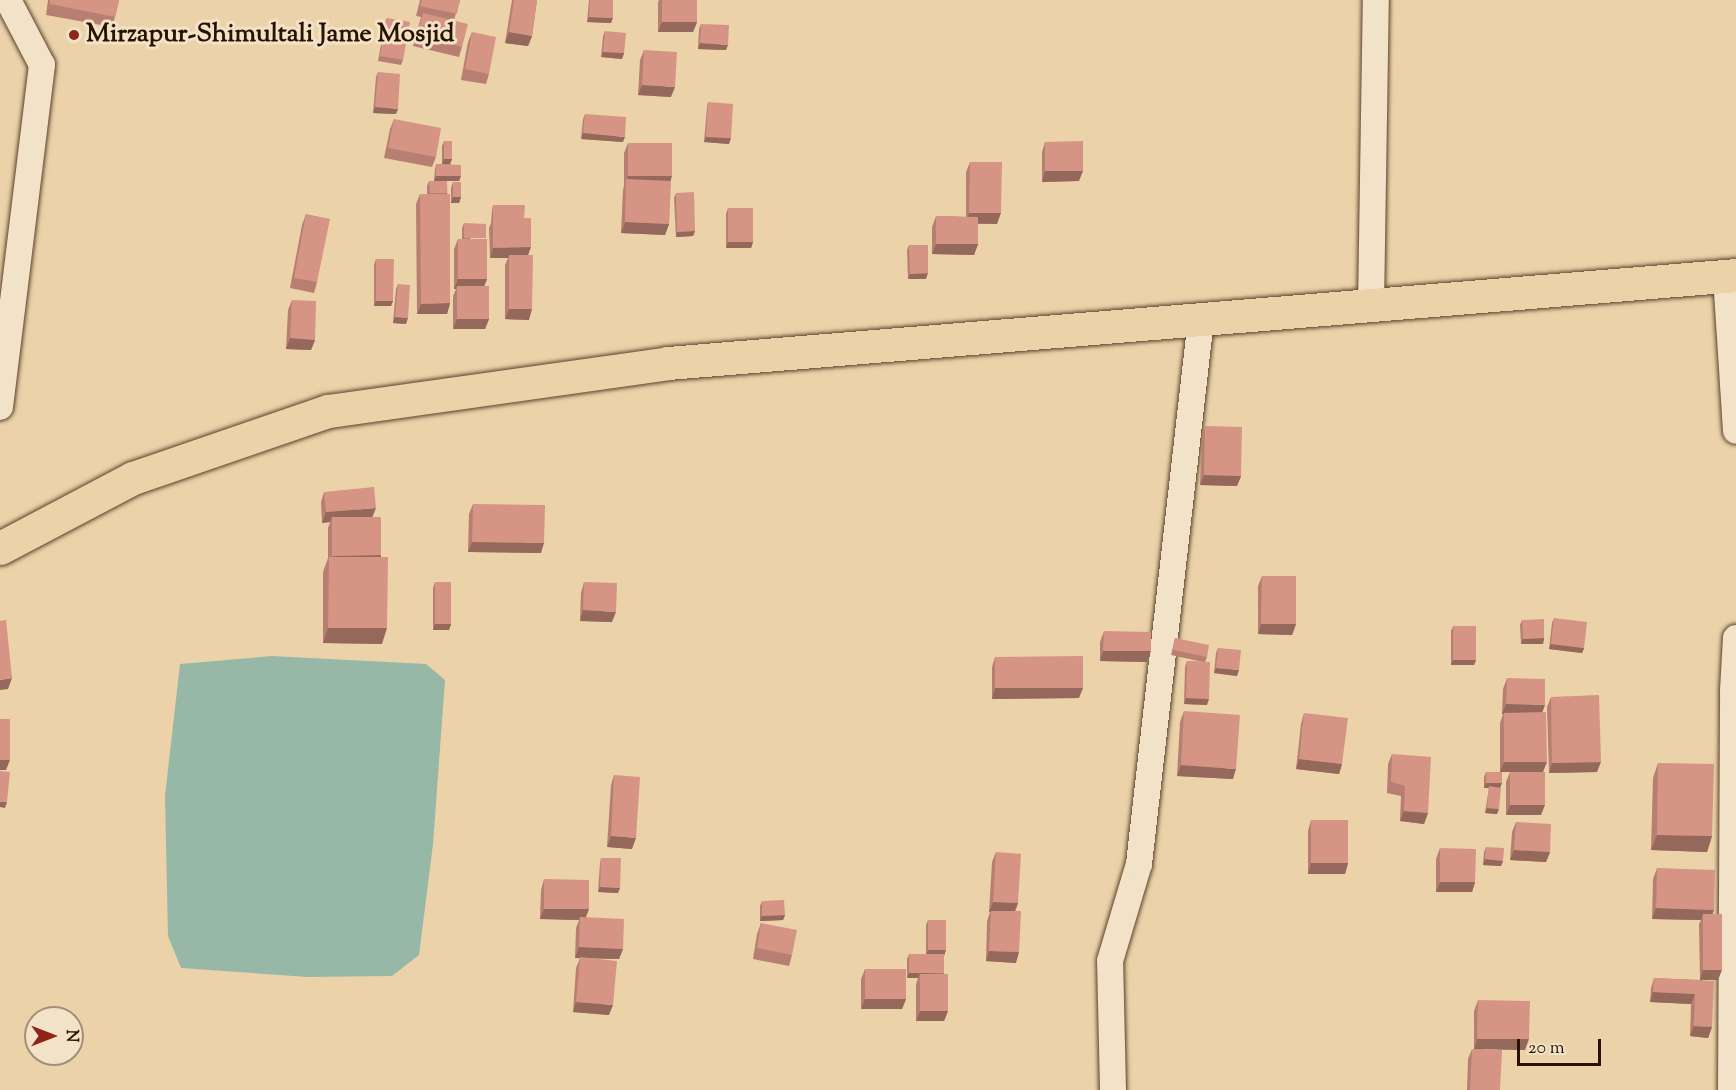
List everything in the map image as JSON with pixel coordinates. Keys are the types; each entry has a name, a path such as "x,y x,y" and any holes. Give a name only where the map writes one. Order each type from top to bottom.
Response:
{"main road":[{"path":"0,548 133,478 328,411 668,363 1731,275"}],"street":[{"path":"0,407 42,65 8,0"},
{"path":"1371,306 1376,0"},
{"path":"1731,275 1736,431"},
{"path":"1113,1090 1110,961 1139,864 1201,319"},
{"path":"1731,1090 1733,703 1736,638"}],"shaded area":[{"path":"272,656 426,664 445,680 433,844 419,955 392,976 307,977 181,968 168,936 165,796 180,664"}],"building":[{"path":"50,0 119,0 115,17 50,4"},
{"path":"422,0 460,0 457,14 420,6"},
{"path":"514,0 537,0 532,36 509,32"},
{"path":"590,0 613,0 613,18 589,17"},
{"path":"662,0 697,0 697,22 662,22"},
{"path":"423,13 468,24 462,47 417,35"},
{"path":"387,18 410,22 403,60 380,56"},
{"path":"701,24 729,25 728,45 700,43"},
{"path":"605,31 626,33 624,53 603,52"},
{"path":"472,32 496,37 489,74 465,69"},
{"path":"644,50 677,52 675,87 642,85"},
{"path":"378,72 400,74 398,109 375,107"},
{"path":"708,102 733,104 731,138 706,137"},
{"path":"585,114 626,117 625,137 583,133"},
{"path":"394,119 441,128 436,157 388,148"},
{"path":"444,141 452,141 452,159 444,159"},
{"path":"1083,141 1083,171 1045,171 1045,142"},
{"path":"628,143 672,143 672,176 628,176"},
{"path":"970,162 1002,162 1001,213 969,213"},
{"path":"436,164 461,165 461,176 436,176"},
{"path":"626,179 671,181 669,224 625,222"},
{"path":"429,181 447,181 447,193 430,193"},
{"path":"453,182 461,182 461,197 453,197"},
{"path":"694,192 695,231 677,232 676,193"},
{"path":"420,194 450,194 450,303 421,304"},
{"path":"493,205 525,205 524,218 493,218"},
{"path":"728,208 753,208 753,242 728,242"},
{"path":"306,214 330,219 317,282 294,278"},
{"path":"936,216 978,217 978,244 936,244"},
{"path":"493,218 531,218 531,247 493,248"},
{"path":"464,223 486,224 486,238 464,238"},
{"path":"458,239 487,239 487,279 458,279"},
{"path":"909,245 928,245 928,273 910,274"},
{"path":"509,255 533,255 532,309 509,309"},
{"path":"376,259 394,259 393,301 376,301"},
{"path":"398,284 410,285 408,318 395,317"},
{"path":"457,286 489,286 489,319 457,319"},
{"path":"292,300 316,301 315,340 290,338"},
{"path":"1205,426 1242,427 1241,476 1204,475"},
{"path":"374,487 376,508 326,512 324,492"},
{"path":"473,504 545,505 544,543 472,542"},
{"path":"332,517 381,517 381,555 332,556"},
{"path":"329,557 388,557 387,628 328,628"},
{"path":"1262,576 1296,576 1296,624 1261,624"},
{"path":"435,582 451,582 451,624 435,624"},
{"path":"584,582 617,583 616,612 583,610"},
{"path":"1554,618 1587,622 1584,648 1551,644"},
{"path":"1544,619 1544,638 1523,639 1522,620"},
{"path":"6,620 12,678 0,680 0,621"},
{"path":"1453,626 1476,626 1476,660 1453,660"},
{"path":"1104,631 1151,632 1151,651 1103,651"},
{"path":"1175,638 1209,645 1207,657 1173,650"},
{"path":"1218,648 1241,650 1239,670 1216,668"},
{"path":"1083,656 1083,688 995,688 995,657"},
{"path":"1187,661 1210,662 1209,699 1186,698"},
{"path":"1507,678 1545,679 1545,705 1506,704"},
{"path":"1599,695 1601,762 1552,763 1551,697"},
{"path":"1184,711 1240,715 1236,769 1181,765"},
{"path":"1546,712 1547,762 1504,762 1504,713"},
{"path":"1304,713 1348,718 1342,764 1299,759"},
{"path":"0,719 10,719 10,760 0,760"},
{"path":"1392,754 1431,757 1428,813 1404,811 1405,786 1391,782"},
{"path":"1658,763 1714,764 1712,836 1657,835"},
{"path":"0,771 10,772 7,802 0,802"},
{"path":"1486,772 1502,772 1502,783 1486,783"},
{"path":"1510,772 1545,772 1545,805 1510,805"},
{"path":"614,775 640,777 636,838 611,836"},
{"path":"1489,786 1501,788 1499,809 1487,808"},
{"path":"1311,820 1348,820 1348,863 1311,863"},
{"path":"1516,822 1551,824 1550,852 1514,850"},
{"path":"1486,847 1504,848 1503,861 1485,859"},
{"path":"1440,848 1476,849 1475,882 1440,882"},
{"path":"996,852 1021,854 1018,903 993,902"},
{"path":"601,858 621,858 620,888 600,887"},
{"path":"1657,868 1715,870 1714,910 1656,908"},
{"path":"544,879 589,880 589,909 544,909"},
{"path":"784,900 785,915 762,916 762,901"},
{"path":"991,911 1021,911 1019,952 989,951"},
{"path":"1703,914 1722,914 1722,970 1703,970"},
{"path":"580,917 624,919 623,949 579,947"},
{"path":"928,920 946,920 946,950 928,950"},
{"path":"761,923 797,930 792,955 757,948"},
{"path":"909,954 944,954 944,973 909,973"},
{"path":"580,957 617,961 613,1005 576,1002"},
{"path":"865,969 906,969 906,999 865,999"},
{"path":"920,974 948,974 948,1011 920,1011"},
{"path":"1654,978 1714,981 1712,1027 1694,1026 1695,994 1653,992"},
{"path":"1478,1000 1530,1001 1529,1039 1477,1039"},
{"path":"1472,1049 1502,1050 1500,1090 1470,1090"}],"place":[{"name":"Mirzapur-Shimultali Jame Mosjid","path":"74,35"}]}
